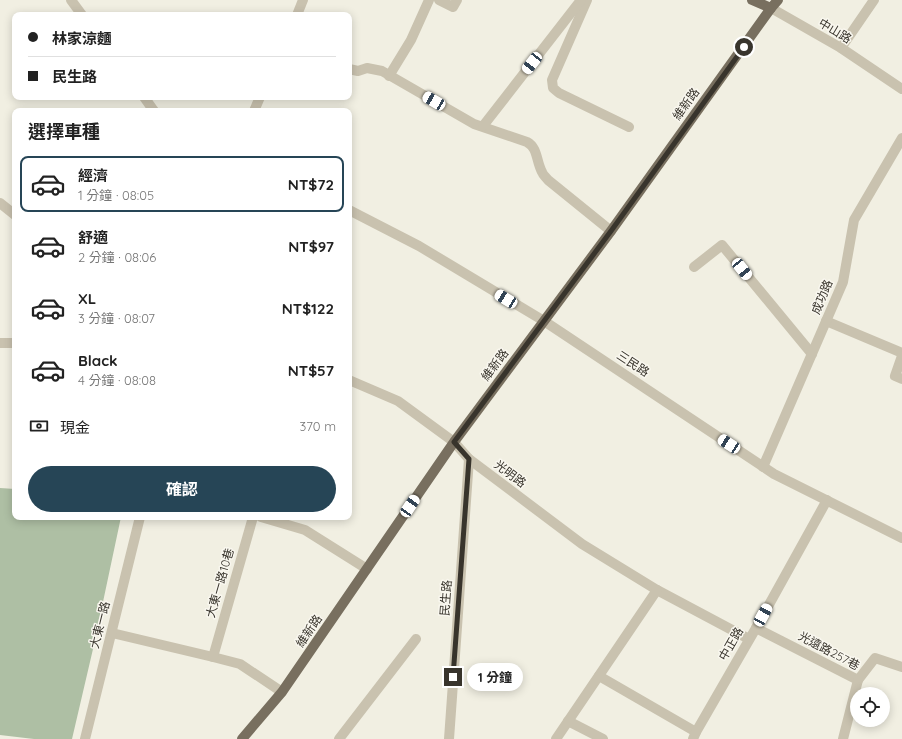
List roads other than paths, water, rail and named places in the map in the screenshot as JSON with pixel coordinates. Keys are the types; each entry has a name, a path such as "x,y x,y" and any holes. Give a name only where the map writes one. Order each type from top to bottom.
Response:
{"main road":[{"name":"中山路","path":"752,0 771,8"},
{"name":"維新路","path":"242,739 282,692 454,442 611,231 778,0"}],"street":[{"path":"71,0 80,12"},
{"path":"298,12 303,0"},
{"path":"389,76 410,40 429,0"},
{"path":"439,0 453,7 457,0"},
{"path":"483,126 581,0"},
{"path":"587,0 552,80 553,88 559,93 629,127"},
{"path":"841,48 874,0"},
{"name":"中山路","path":"771,8 841,48 902,89"},
{"path":"352,70 358,71 367,68 382,71 474,124 532,144 542,171 548,180 611,231"},
{"name":"成功路","path":"763,467 843,282 854,220 902,138"},
{"path":"0,203 12,213"},
{"name":"三民路","path":"352,212 419,246 544,321 774,474 902,538"},
{"path":"694,267 722,245 812,354"},
{"path":"826,321 902,354 895,376 902,379"},
{"path":"0,343 12,343"},
{"name":"光明路","path":"352,381 398,401 454,442 469,459 582,544 657,590 749,639"},
{"name":"民生路","path":"449,739 469,459"},
{"name":"中正路","path":"695,736 827,500"},
{"name":"大東一路","path":"85,739 139,520"},
{"name":"大東一路10巷","path":"213,657 252,520"},
{"path":"271,520 305,530 367,570"},
{"path":"556,739 657,590"},
{"name":"光遠路257巷","path":"756,628 858,680 843,739"},
{"path":"112,633 240,664 282,692"},
{"path":"339,739 416,639"},
{"path":"858,680 875,658 902,667"},
{"path":"599,676 695,736"},
{"path":"568,721 603,739"}]}
